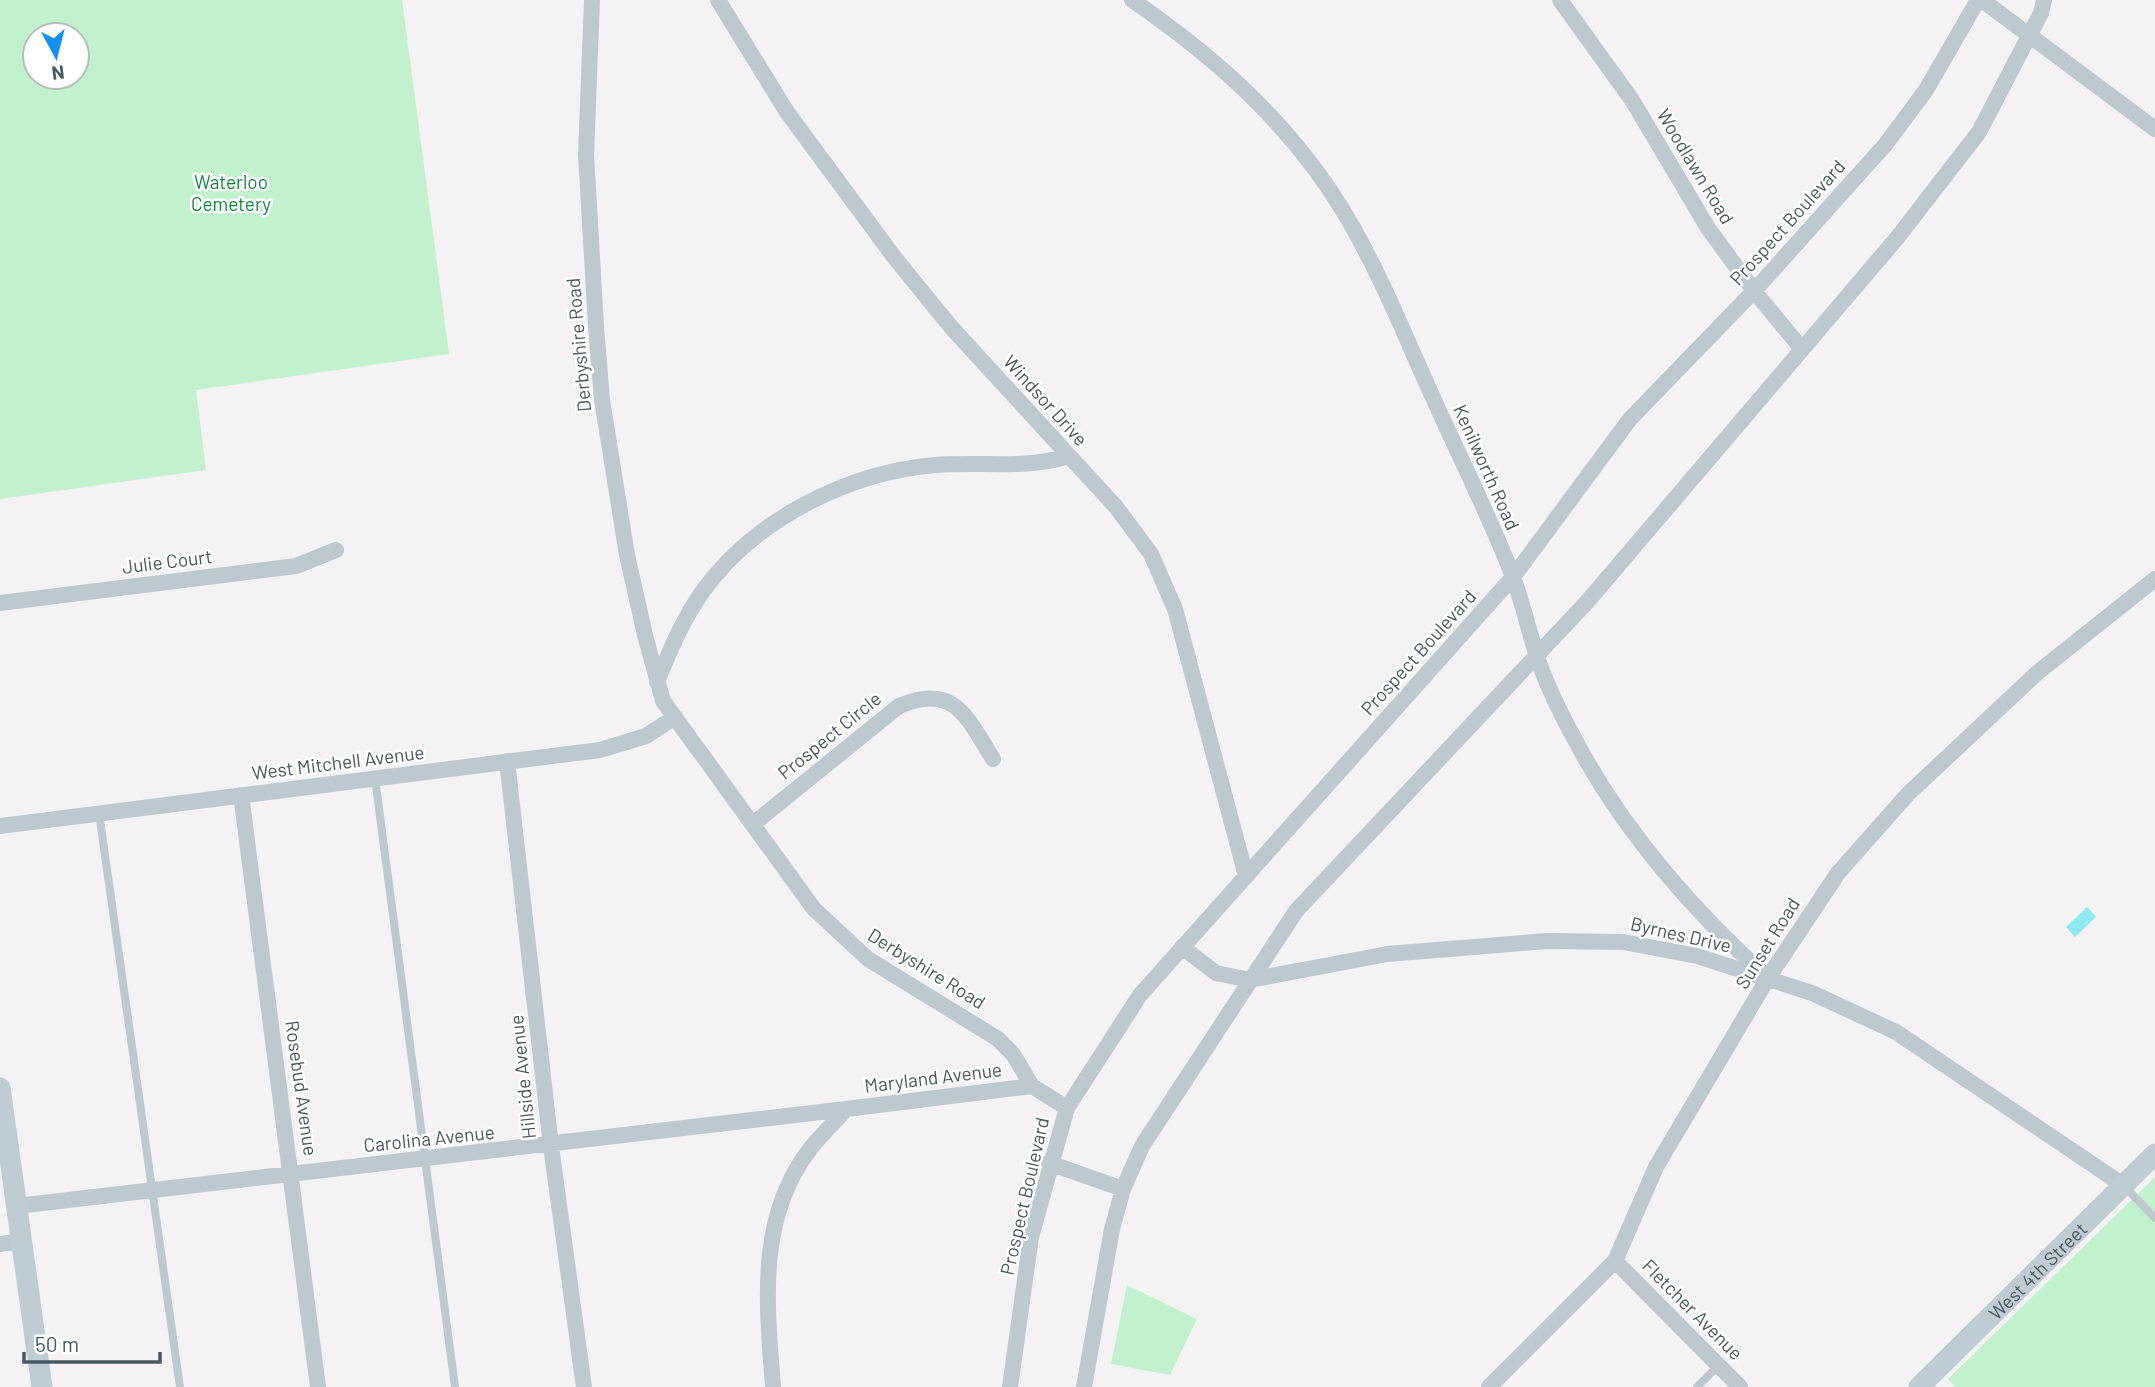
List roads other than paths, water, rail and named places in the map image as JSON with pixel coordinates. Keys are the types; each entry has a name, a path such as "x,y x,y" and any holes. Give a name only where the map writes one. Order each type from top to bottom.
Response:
{"main road":[{"path":"0,1088 42,1387"},
{"name":"West 4th Street","path":"1919,1387 2155,1154"}],"street":[{"name":"Derbyshire Road","path":"592,0 586,154 590,247 603,400 627,555 663,701 814,909 843,939 867,959 999,1039 1013,1054 1032,1086 1067,1108"},
{"name":"Windsor Drive","path":"718,0 787,112 886,247 951,327 1135,530 1164,581 1212,742 1246,876"},
{"name":"Kenilworth Road","path":"1132,0 1233,77 1295,143 1322,179 1369,258 1513,577 1537,655 1574,738 1628,826 1693,906 1768,978"},
{"name":"Woodlawn Road","path":"1560,0 1632,100 1708,228 1754,291 1802,349"},
{"path":"1980,0 2155,129"},
{"name":"Prospect Boulevard","path":"1010,1387 1031,1237 1049,1163 1067,1108 1140,995 1513,577 1630,419 1754,291 1885,145 1926,90 1980,0"},
{"path":"1084,1387 1101,1279 1123,1189 1142,1146 1296,911 1587,602 1897,238 1979,132 2029,36 2044,0"},
{"path":"657,682 683,624 703,591 724,565 780,520 809,503 870,477 902,470 968,464 1023,466 1069,456"},
{"name":"Julie Court","path":"0,603 296,566 336,550"},
{"name":"Sunset Road","path":"1489,1387 1615,1261 1656,1167 1768,978 1838,873 1908,794 2037,673 2155,579"},
{"name":"Prospect Circle","path":"753,824 899,705 915,699 933,697 950,701 963,712 993,760"},
{"name":"West Mitchell Avenue","path":"0,826 625,744 646,736 675,717"},
{"name":"Hillside Avenue","path":"507,761 551,1146 584,1387"},
{"name":"Rosebud Avenue","path":"241,795 318,1387"},
{"name":"Byrnes Drive","path":"1182,947 1216,973 1250,980 1387,954 1585,939 1660,947 1768,978 1833,1002 1896,1032 2123,1185"},
{"name":"Maryland Avenue","path":"773,1387 766,1276 775,1222 809,1151 846,1109 1032,1086"},
{"name":"Carolina Avenue","path":"17,1206 551,1146 846,1109"},
{"path":"1049,1163 1123,1189"},
{"path":"0,1244 22,1241"},
{"name":"Fletcher Avenue","path":"1615,1261 1740,1387"}],"lane":[{"path":"375,778 455,1387"},
{"path":"99,813 180,1387"},
{"path":"2123,1185 2155,1218"},
{"path":"1697,1387 1719,1365"}],"water":[{"path":"2087,907 2096,917 2075,937 2066,927"}],"park label":[{"name":"Waterloo Cemetery","path":"231,192"}]}
